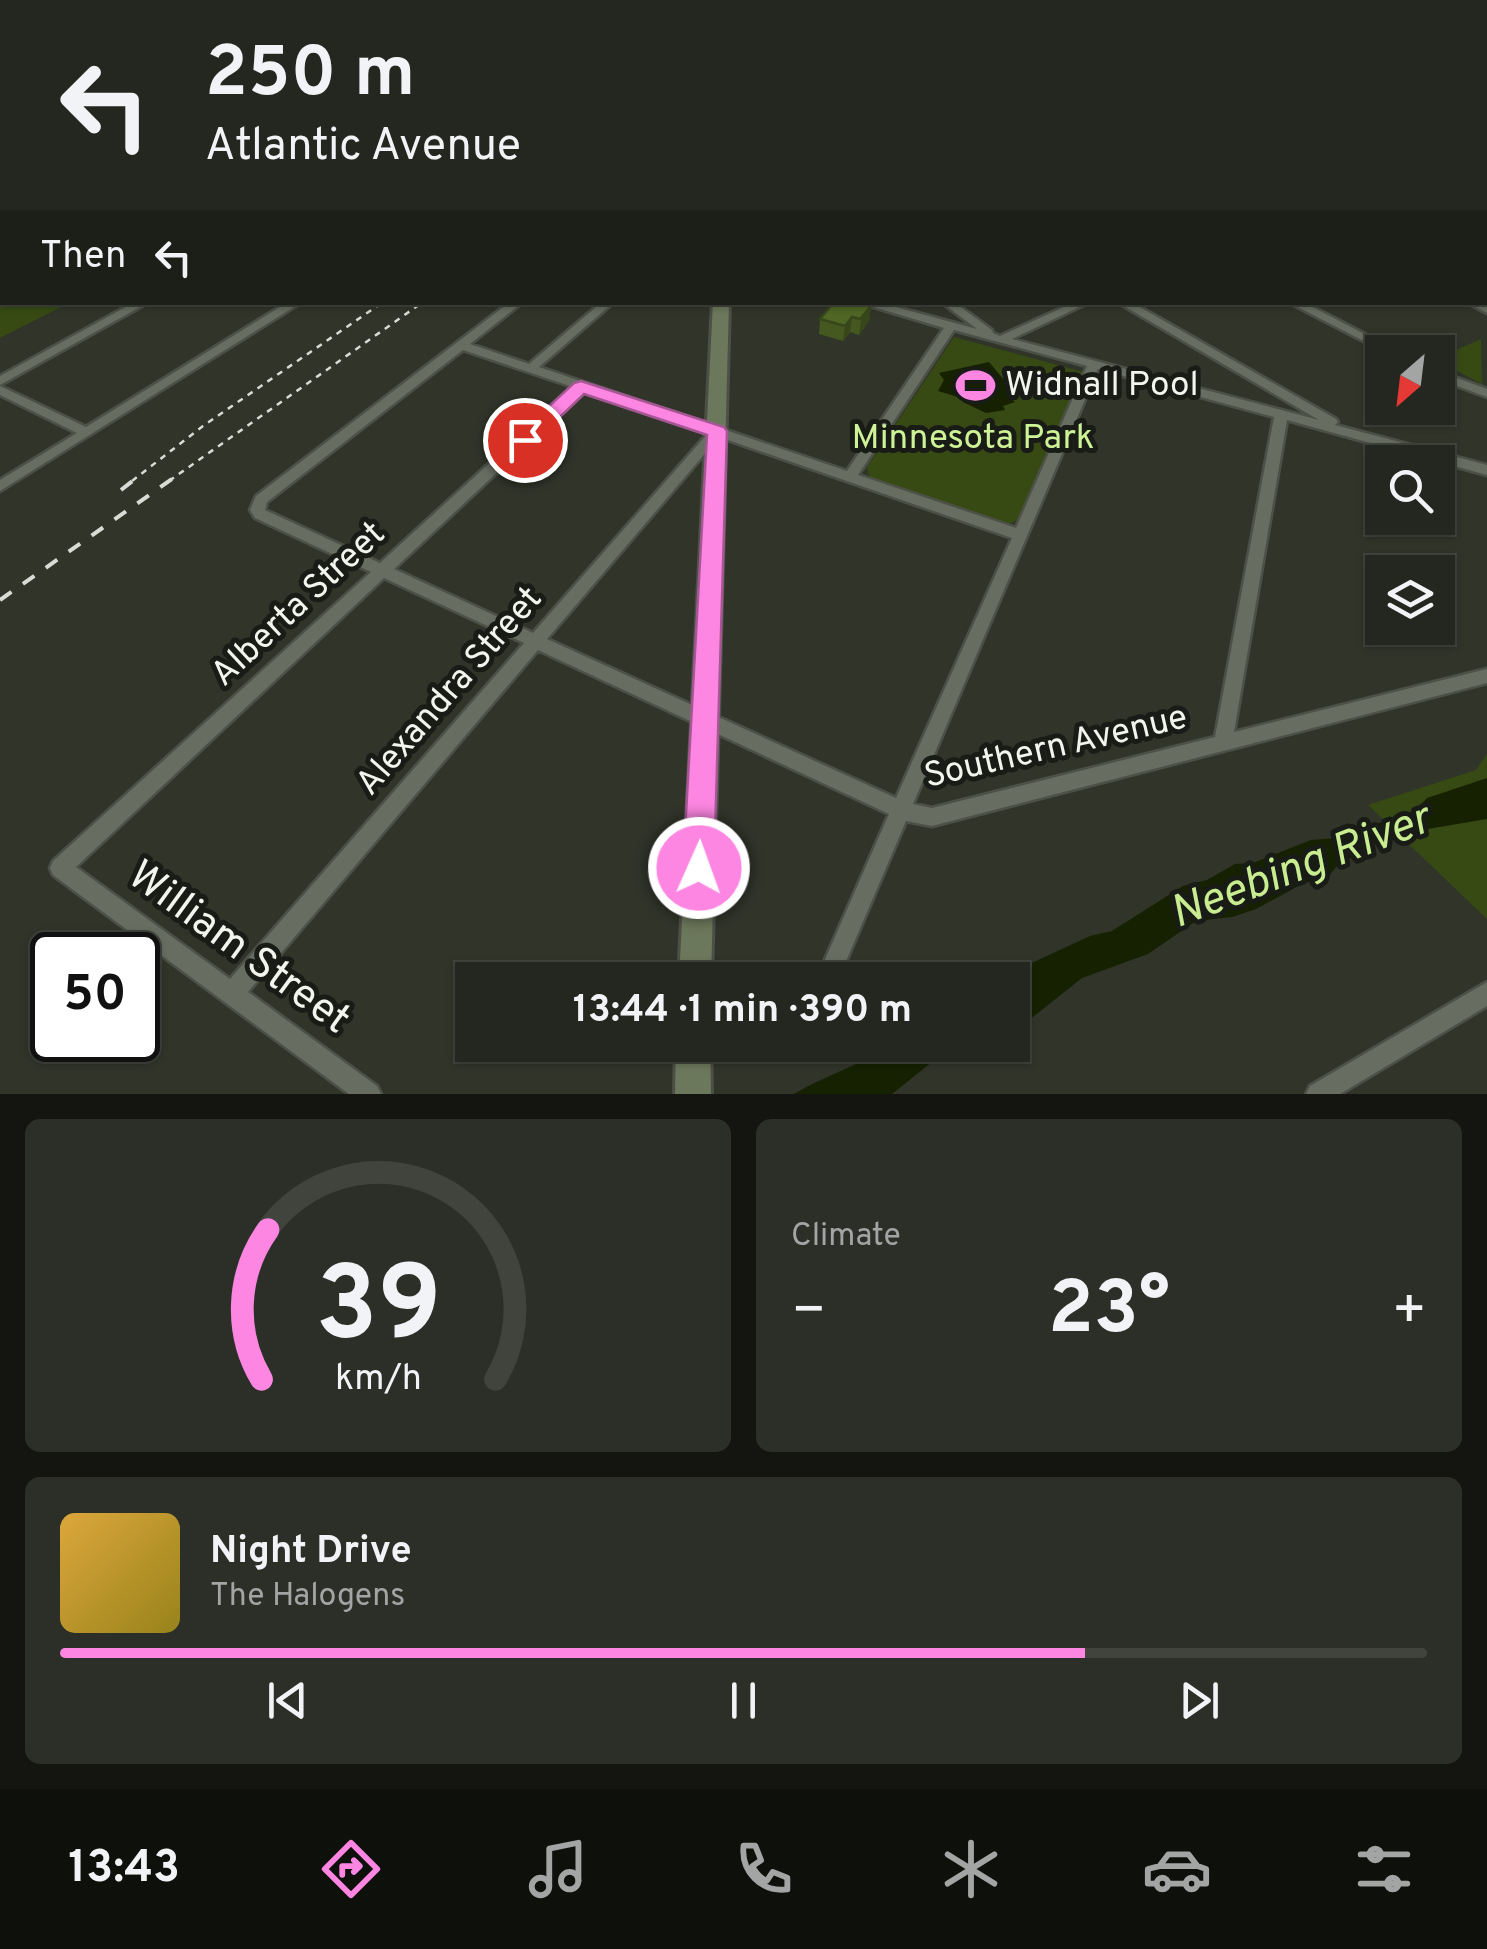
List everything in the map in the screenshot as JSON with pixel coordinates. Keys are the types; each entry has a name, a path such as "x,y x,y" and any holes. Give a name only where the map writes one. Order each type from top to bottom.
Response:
{"main road":[{"path":"696,962 721,305"},
{"path":"693,1062 693,1094"}],"street":[{"path":"0,380 138,305"},
{"path":"0,486 291,305"},
{"path":"461,346 514,305"},
{"path":"530,369 605,305"},
{"path":"873,305 1487,470"},
{"path":"950,305 1000,340"},
{"path":"1000,340 1078,305"},
{"path":"1127,305 1354,435"},
{"path":"1299,305 1365,338"},
{"path":"850,477 950,326"},
{"path":"461,346 1020,535"},
{"name":"Southern Avenue","path":"461,346 258,502 260,514 903,811 932,817 1487,676"},
{"path":"835,962 1094,365"},
{"path":"1455,381 1487,393"},
{"name":"Alberta Street","path":"60,868 581,387"},
{"path":"0,390 86,432"},
{"path":"1223,742 1281,415"},
{"name":"Alexandra Street","path":"231,994 717,431"},
{"name":"William Street","path":"60,868 369,1094"},
{"path":"1318,1094 1487,993"}],"green space":[{"path":"0,305 65,305 0,338"},
{"name":"Minnesota Park","path":"954,337 1083,372 1017,520 1010,524 870,481 867,467"},
{"path":"1481,339 1482,384 1455,370 1455,350"},
{"path":"1487,754 1487,919 1368,805 1476,770"}],"water":[{"name":"Widnall Pool","path":"989,362 1015,393 1011,398 1015,402 1003,406 1005,410 986,413 963,402 964,399 938,391 944,380 939,373"},
{"name":"Neebing River","path":"1487,778 1487,819 1428,829 1372,845 1336,867 1329,876 1302,884 1256,909 1232,917 1196,921 1148,954 1082,978 1030,1019 1030,964 1090,936 1112,931 1183,886 1207,880 1235,864 1253,863 1311,840 1337,838 1416,810 1427,798"},
{"path":"859,1062 932,1062 892,1094 794,1094"}],"building":[{"path":"832,305 871,306 860,319 852,317 845,326 820,319"}],"railway":[{"path":"132,481 203,426 379,305"},
{"path":"169,481 419,305"},
{"path":"121,490 135,479"},
{"path":"0,600 172,479"}],"place":[{"name":"Widnall Pool","path":"975,386"}],"route":[{"path":"525,440 581,387 717,431 699,868"}]}
